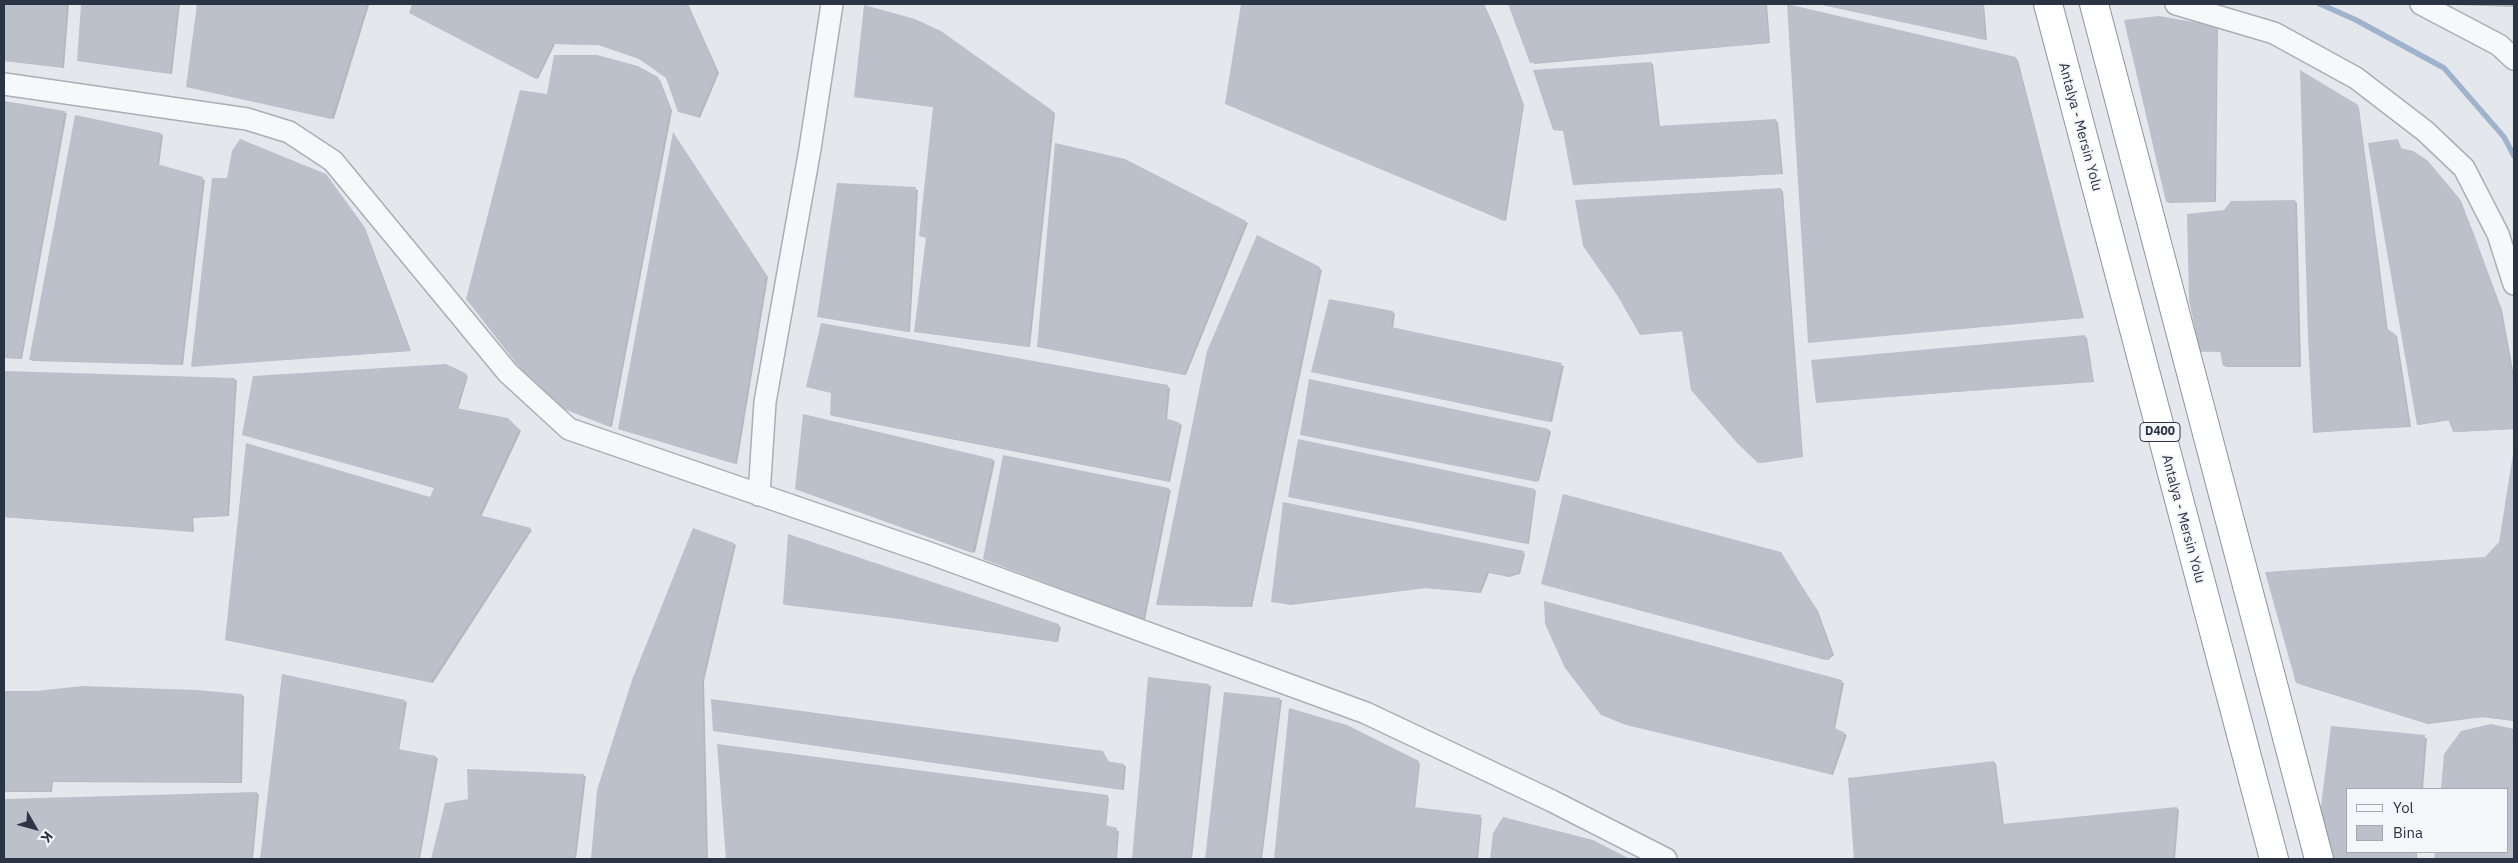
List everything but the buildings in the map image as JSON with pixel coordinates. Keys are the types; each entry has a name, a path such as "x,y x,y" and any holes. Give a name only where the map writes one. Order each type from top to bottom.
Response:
{"highway":[{"name":"Antalya - Mersin Yolu","path":"2048,4 2274,859"},
{"path":"2094,4 2319,859"}],"street":[{"path":"759,495 765,402 810,149 832,4"},
{"path":"2176,4 2274,33 2356,78 2425,131 2464,168 2498,234 2514,284"},
{"path":"2421,4 2499,45 2514,59"},
{"path":"4,84 247,119 289,132 333,161 508,374 569,429 932,554 1366,713 1552,801 1666,859"}],"waterway":[{"path":"2320,4 2356,20 2444,68 2504,137 2514,156"}]}
